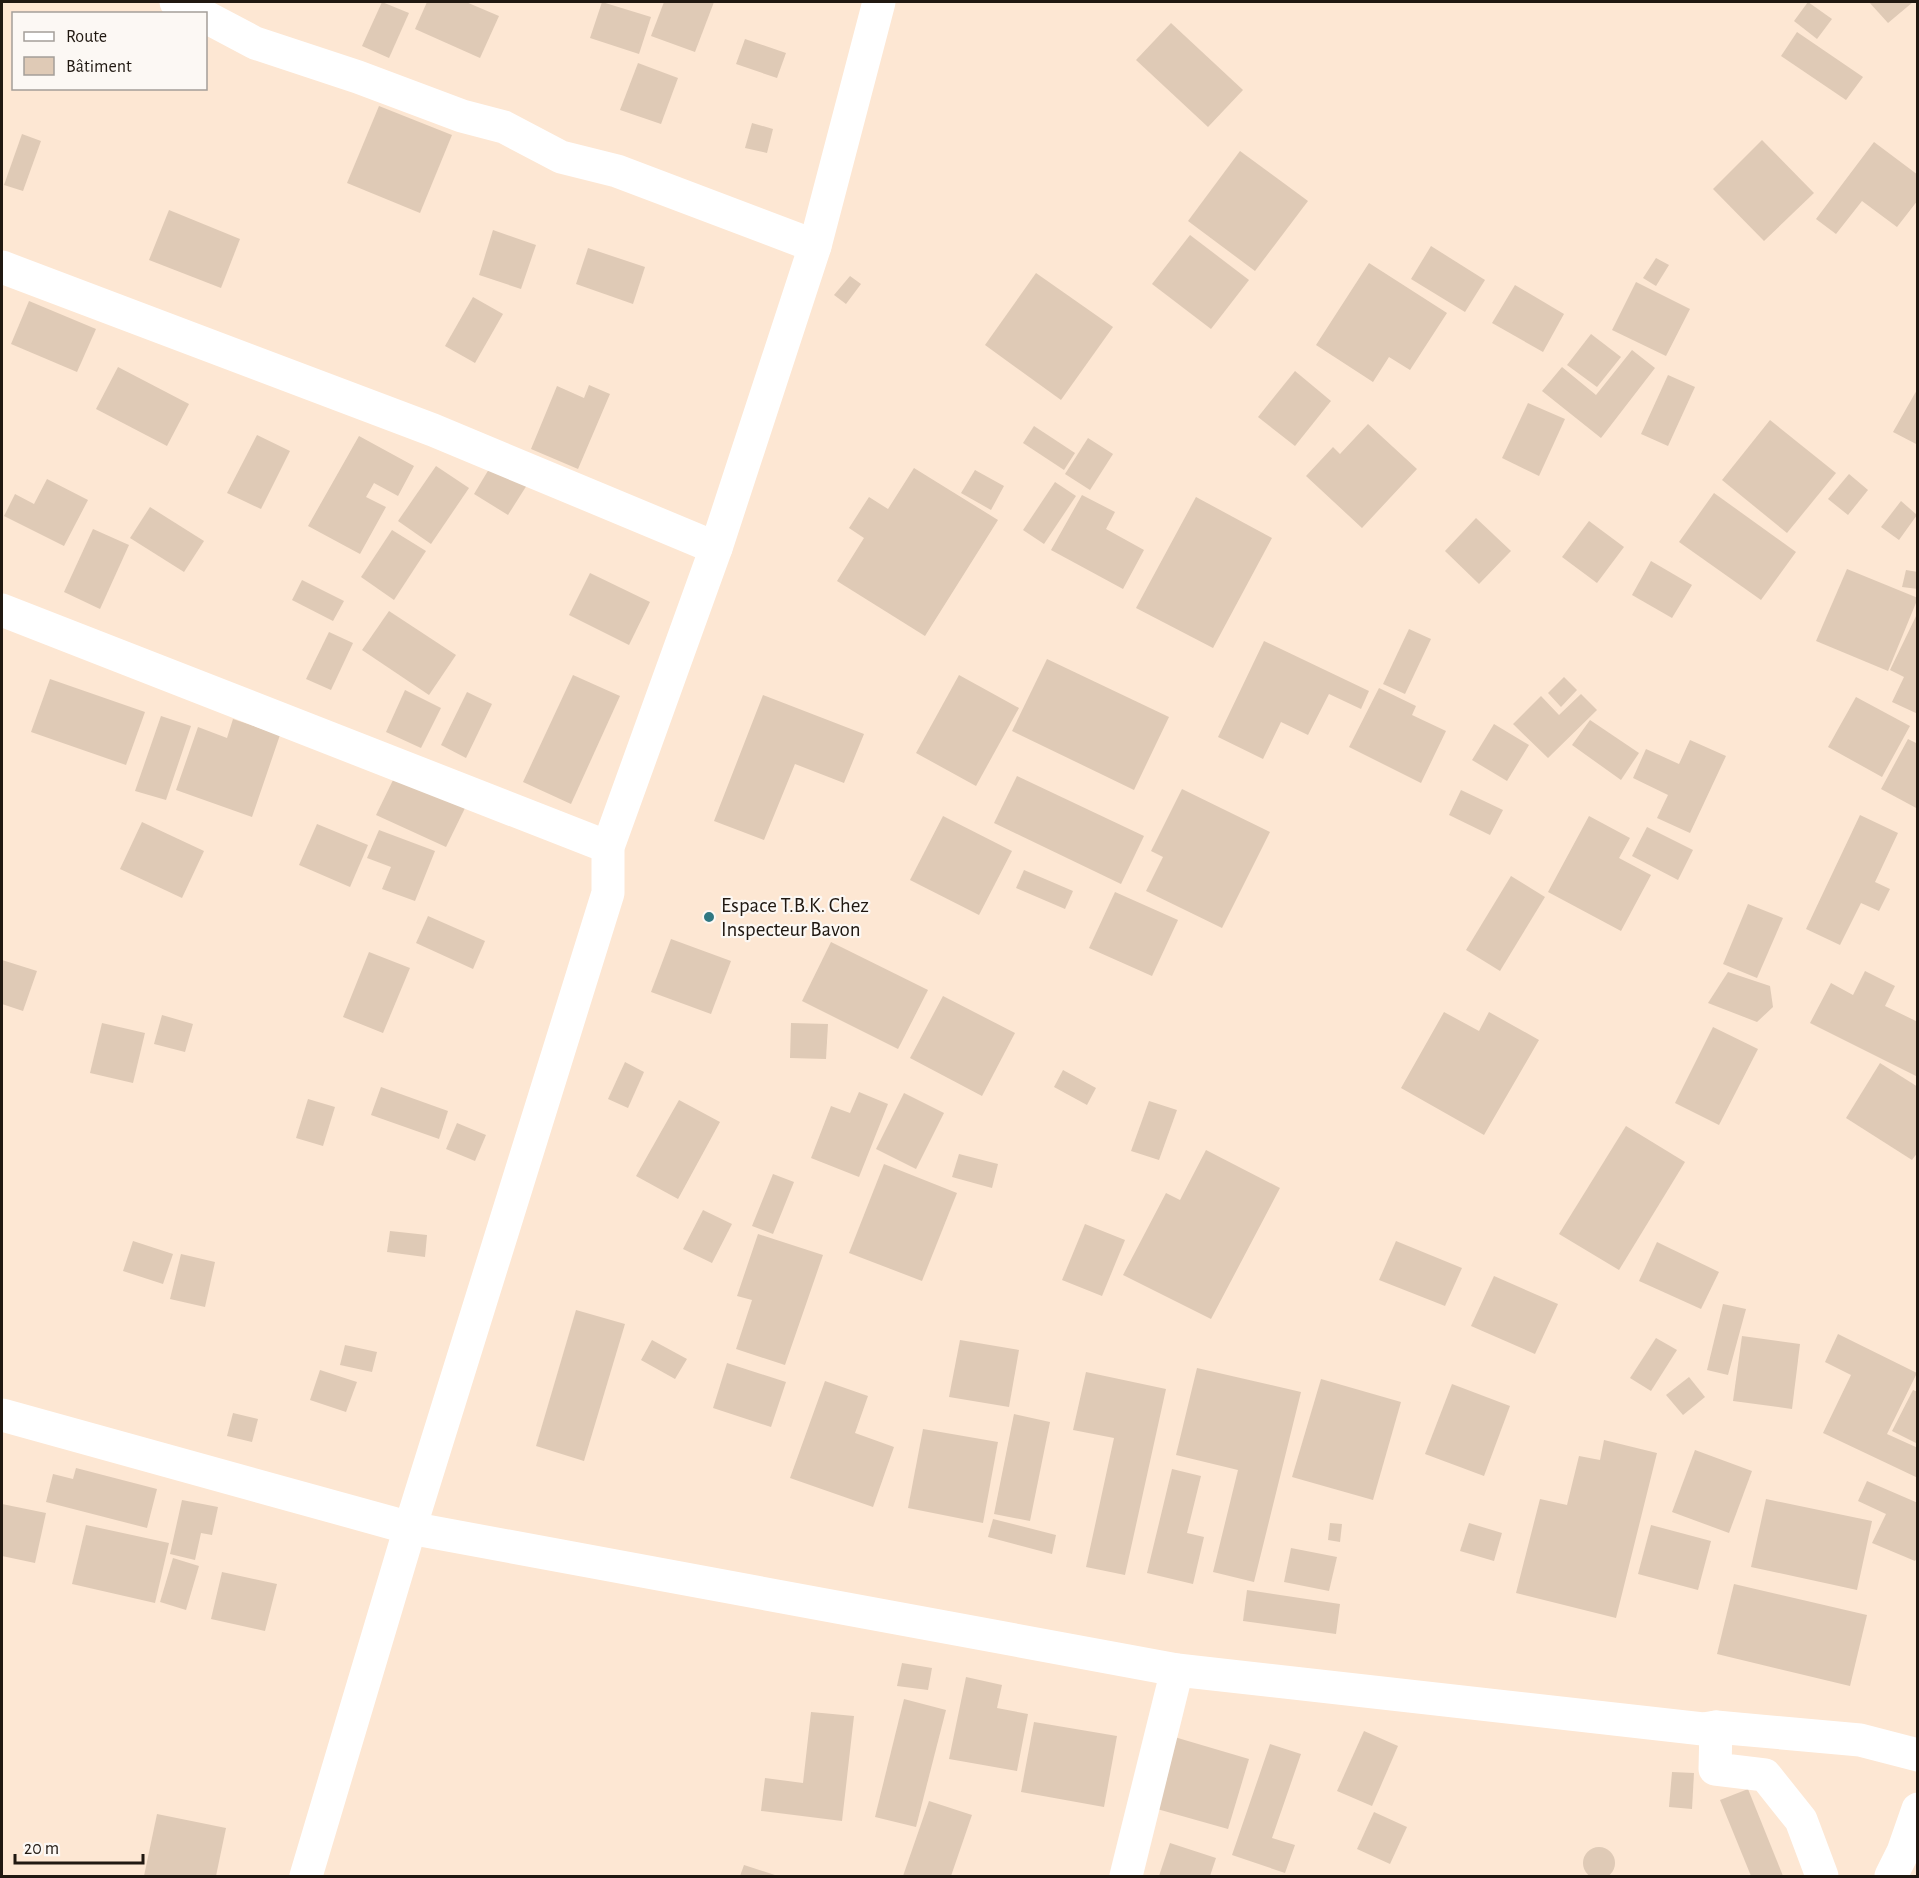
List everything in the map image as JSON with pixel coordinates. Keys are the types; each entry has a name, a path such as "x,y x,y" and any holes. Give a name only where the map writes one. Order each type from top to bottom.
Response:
{"main road":[{"path":"176,2 195,12"},
{"path":"306,1876 410,1528 608,893 608,848 716,548 815,246 873,3"},
{"path":"207,18 255,43 358,76 462,116 504,127 561,157 617,171 815,246"},
{"path":"2,267 433,430 716,548"},
{"path":"2,610 608,848"},
{"path":"2,1415 410,1528 1176,1670 1703,1729 1716,1727 1860,1740 1917,1755"},
{"path":"1126,1876 1176,1670"},
{"path":"1716,1727 1715,1769 1765,1775 1801,1820 1822,1876"},
{"path":"1891,1876 1903,1852 1917,1809"}],"building":[{"path":"382,2 409,13 389,58 362,46"},
{"path":"427,2 466,2 499,16 480,58 415,29"},
{"path":"602,2 651,17 639,54 590,38"},
{"path":"664,2 714,2 695,52 651,36"},
{"path":"1808,2 1832,19 1817,39 1794,21"},
{"path":"1869,2 1913,2 1888,23"},
{"path":"1171,23 1243,90 1208,127 1136,60"},
{"path":"1797,32 1863,77 1846,100 1781,56"},
{"path":"745,39 786,53 777,78 736,64"},
{"path":"638,63 678,78 661,124 620,110"},
{"path":"379,106 452,135 420,213 347,183"},
{"path":"752,123 773,129 767,153 745,148"},
{"path":"22,134 41,141 23,191 4,185"},
{"path":"1762,140 1814,193 1764,241 1713,189"},
{"path":"1874,142 1918,175 1918,200 1897,227 1862,201 1836,234 1816,219"},
{"path":"1240,151 1308,201 1255,271 1188,221"},
{"path":"169,210 240,239 221,288 149,260"},
{"path":"493,230 536,245 521,289 479,275"},
{"path":"1190,235 1249,280 1211,329 1152,284"},
{"path":"1431,246 1485,280 1465,312 1411,279"},
{"path":"588,248 645,267 633,304 576,284"},
{"path":"1656,258 1669,265 1656,286 1643,278"},
{"path":"1369,263 1447,313 1410,370 1389,357 1373,382 1316,345"},
{"path":"1036,273 1113,327 1061,400 985,345"},
{"path":"850,276 861,284 846,304 834,295"},
{"path":"1636,282 1690,309 1666,356 1612,330"},
{"path":"1515,285 1564,314 1543,352 1492,323"},
{"path":"473,297 503,314 475,363 445,346"},
{"path":"29,301 96,329 77,372 11,344"},
{"path":"1591,334 1621,357 1597,387 1567,365"},
{"path":"1632,350 1655,368 1601,438 1542,391 1562,367 1596,395"},
{"path":"118,367 189,404 167,446 96,409"},
{"path":"1295,371 1331,401 1295,446 1258,417"},
{"path":"1668,375 1695,387 1668,446 1641,434"},
{"path":"589,385 610,394 578,469 531,449 557,386 584,398"},
{"path":"1918,388 1918,445 1893,432"},
{"path":"1528,403 1565,419 1539,476 1502,458"},
{"path":"1770,420 1836,473 1787,533 1722,480"},
{"path":"1368,424 1417,469 1362,528 1306,476 1333,447 1340,454"},
{"path":"1034,426 1075,453 1064,470 1023,443"},
{"path":"257,435 290,451 261,509 227,493"},
{"path":"359,436 414,466 398,496 374,483 366,497 386,507 360,554 308,526"},
{"path":"1088,438 1113,454 1090,490 1065,474"},
{"path":"492,464 527,485 508,515 474,494"},
{"path":"436,466 469,488 431,544 398,521"},
{"path":"914,468 998,520 925,636 837,581 864,538 849,528 869,497 888,509"},
{"path":"975,470 1004,486 991,510 961,493"},
{"path":"1849,474 1868,490 1848,515 1828,499"},
{"path":"47,479 88,500 64,546 4,516 15,494 34,504"},
{"path":"1055,482 1076,496 1044,544 1023,530"},
{"path":"1714,493 1796,552 1761,600 1679,542"},
{"path":"1082,495 1115,512 1106,529 1144,550 1123,589 1051,550"},
{"path":"1196,497 1272,538 1213,648 1136,608"},
{"path":"1901,501 1917,515 1899,540 1881,527"},
{"path":"150,507 204,541 184,572 130,538"},
{"path":"1476,518 1511,551 1479,584 1445,551"},
{"path":"1589,521 1624,547 1597,583 1562,557"},
{"path":"93,529 129,545 100,609 64,592"},
{"path":"392,530 426,551 394,600 361,577"},
{"path":"1651,561 1692,585 1672,618 1632,595"},
{"path":"1847,569 1918,598 1888,671 1816,641"},
{"path":"1906,570 1918,572 1918,589 1902,587"},
{"path":"590,573 650,602 629,645 569,615"},
{"path":"302,580 344,601 333,621 292,600"},
{"path":"389,611 456,655 429,695 362,650"},
{"path":"1918,612 1918,714 1892,702 1904,677 1890,670"},
{"path":"1409,629 1431,639 1405,694 1383,684"},
{"path":"329,632 353,643 331,690 306,679"},
{"path":"1264,641 1369,691 1361,709 1329,694 1308,735 1281,722 1263,759 1218,737"},
{"path":"1047,659 1169,717 1134,790 1012,731"},
{"path":"573,675 620,696 571,804 523,782"},
{"path":"959,675 1019,708 976,786 916,753"},
{"path":"1564,677 1577,690 1561,707 1548,693"},
{"path":"50,679 145,712 126,765 31,732"},
{"path":"1379,688 1416,706 1412,715 1446,731 1421,783 1349,747"},
{"path":"405,690 441,708 421,748 386,732"},
{"path":"467,692 492,704 466,758 441,745"},
{"path":"1581,694 1597,710 1548,758 1513,724 1541,696 1559,715"},
{"path":"763,695 864,734 844,783 795,764 764,840 714,821"},
{"path":"1856,697 1910,726 1882,777 1828,747"},
{"path":"161,716 191,726 166,800 135,791"},
{"path":"233,719 280,735 252,817 176,790 198,727 227,738"},
{"path":"1590,720 1639,753 1621,780 1572,745"},
{"path":"1494,724 1529,745 1507,781 1472,760"},
{"path":"1908,739 1918,744 1918,809 1881,789"},
{"path":"1690,740 1726,756 1690,833 1657,818 1668,795 1633,778 1646,749 1679,764"},
{"path":"395,776 465,808 446,847 376,815"},
{"path":"1017,776 1144,836 1121,884 994,823"},
{"path":"1182,789 1270,832 1222,928 1146,891 1163,857 1151,851"},
{"path":"1461,790 1503,810 1490,835 1449,815"},
{"path":"1860,815 1898,833 1875,882 1890,889 1879,911 1861,903 1840,945 1806,929"},
{"path":"943,816 1012,851 979,915 910,880"},
{"path":"1589,816 1630,838 1619,858 1651,875 1621,931 1548,892"},
{"path":"142,822 204,851 182,898 120,869"},
{"path":"317,824 368,845 350,887 299,865"},
{"path":"1647,827 1693,850 1678,880 1632,856"},
{"path":"379,830 435,851 415,901 382,889 391,867 367,858"},
{"path":"1024,870 1073,891 1065,909 1016,888"},
{"path":"1511,876 1545,897 1500,971 1466,950"},
{"path":"1115,892 1178,920 1152,976 1089,948"},
{"path":"1748,904 1783,918 1757,978 1723,964"},
{"path":"428,916 485,941 473,969 416,943"},
{"path":"671,939 731,961 711,1014 651,992"},
{"path":"831,942 928,990 898,1049 802,1001"},
{"path":"369,952 410,968 383,1033 343,1017"},
{"path":"2,960 37,971 23,1011 2,1004"},
{"path":"1865,971 1895,986 1885,1006 1918,1022 1918,1077 1810,1023 1831,983 1853,995"},
{"path":"1728,972 1770,986 1773,1007 1757,1022 1708,1003"},
{"path":"943,996 1015,1033 982,1096 910,1058"},
{"path":"1444,1012 1479,1031 1489,1012 1539,1040 1484,1135 1401,1088"},
{"path":"162,1015 193,1024 185,1052 154,1044"},
{"path":"102,1023 145,1033 133,1083 90,1073"},
{"path":"791,1023 828,1024 826,1059 790,1058"},
{"path":"1713,1027 1758,1049 1719,1125 1675,1103"},
{"path":"625,1062 644,1072 628,1108 608,1099"},
{"path":"1880,1063 1918,1087 1918,1152 1912,1160 1846,1118"},
{"path":"1063,1070 1096,1088 1087,1105 1054,1087"},
{"path":"381,1087 448,1111 439,1139 371,1115"},
{"path":"859,1092 888,1104 859,1177 811,1158 831,1106 850,1113"},
{"path":"904,1093 944,1113 916,1169 876,1149"},
{"path":"308,1099 335,1107 323,1146 296,1138"},
{"path":"679,1100 720,1122 678,1199 636,1176"},
{"path":"1149,1101 1177,1110 1159,1160 1131,1151"},
{"path":"457,1123 486,1135 475,1161 446,1149"},
{"path":"1626,1126 1685,1162 1619,1270 1559,1234"},
{"path":"1206,1150 1280,1188 1211,1319 1123,1275 1166,1193 1180,1200"},
{"path":"959,1154 998,1164 992,1188 952,1177"},
{"path":"884,1164 957,1193 922,1281 849,1253"},
{"path":"773,1174 794,1182 773,1234 752,1226"},
{"path":"703,1210 732,1224 712,1263 683,1249"},
{"path":"1085,1224 1125,1240 1102,1296 1062,1280"},
{"path":"390,1231 427,1235 425,1257 387,1252"},
{"path":"758,1234 823,1255 785,1365 736,1349 752,1300 737,1296"},
{"path":"133,1241 173,1254 163,1284 123,1271"},
{"path":"1396,1241 1462,1268 1445,1306 1379,1280"},
{"path":"1657,1242 1719,1272 1701,1309 1639,1281"},
{"path":"181,1254 215,1262 205,1307 170,1299"},
{"path":"1494,1276 1558,1304 1535,1354 1471,1326"},
{"path":"1723,1304 1746,1309 1728,1375 1707,1370"},
{"path":"576,1310 625,1324 584,1461 536,1446"},
{"path":"1838,1334 1917,1373 1887,1434 1918,1448 1918,1478 1823,1433 1851,1375 1825,1362"},
{"path":"1742,1336 1800,1344 1792,1409 1733,1401"},
{"path":"1656,1338 1677,1350 1651,1391 1630,1378"},
{"path":"652,1340 687,1359 675,1379 641,1360"},
{"path":"960,1340 1019,1350 1009,1407 949,1397"},
{"path":"345,1345 377,1352 372,1372 340,1365"},
{"path":"727,1363 786,1382 771,1427 713,1408"},
{"path":"1197,1368 1301,1392 1254,1582 1213,1572 1238,1470 1176,1455"},
{"path":"320,1370 357,1382 346,1412 310,1400"},
{"path":"1086,1372 1166,1389 1125,1575 1086,1567 1114,1438 1073,1430"},
{"path":"1689,1377 1705,1397 1683,1415 1666,1395"},
{"path":"1321,1379 1401,1402 1373,1500 1292,1477"},
{"path":"825,1381 868,1396 855,1433 894,1447 873,1507 790,1478"},
{"path":"1452,1384 1510,1406 1484,1476 1425,1454"},
{"path":"1913,1390 1918,1392 1918,1444 1892,1431"},
{"path":"233,1413 258,1419 252,1442 227,1436"},
{"path":"1014,1414 1050,1422 1030,1521 994,1514"},
{"path":"923,1429 998,1442 983,1523 908,1508"},
{"path":"1604,1440 1657,1453 1616,1618 1516,1593 1540,1499 1567,1505 1579,1456 1600,1460"},
{"path":"1695,1450 1752,1471 1729,1533 1672,1512"},
{"path":"76,1468 157,1489 147,1528 46,1502 53,1474 73,1479"},
{"path":"1172,1469 1201,1476 1187,1533 1204,1537 1193,1584 1147,1573"},
{"path":"1867,1481 1918,1503 1918,1556 1915,1561 1872,1543 1886,1514 1858,1501"},
{"path":"1766,1499 1872,1521 1857,1590 1751,1567"},
{"path":"182,1500 218,1507 212,1535 201,1533 195,1560 170,1554"},
{"path":"2,1504 46,1513 35,1563 2,1556"},
{"path":"993,1519 1056,1535 1052,1554 988,1537"},
{"path":"1330,1523 1342,1524 1340,1542 1328,1540"},
{"path":"1469,1523 1502,1533 1494,1561 1460,1551"},
{"path":"86,1525 169,1543 155,1603 72,1584"},
{"path":"1651,1525 1711,1541 1698,1590 1638,1574"},
{"path":"1291,1548 1337,1557 1329,1591 1284,1582"},
{"path":"173,1558 199,1566 186,1610 160,1602"},
{"path":"222,1572 277,1584 265,1631 211,1619"},
{"path":"1734,1584 1867,1615 1850,1686 1717,1654"},
{"path":"1247,1590 1340,1604 1336,1634 1243,1621"},
{"path":"902,1663 932,1668 928,1690 897,1686"},
{"path":"966,1677 1002,1685 997,1708 1028,1714 1017,1771 949,1759"},
{"path":"904,1699 946,1710 916,1827 875,1817"},
{"path":"811,1712 854,1716 842,1821 761,1811 765,1778 803,1783"},
{"path":"1034,1722 1117,1736 1104,1807 1021,1792"},
{"path":"1364,1731 1398,1746 1372,1806 1337,1791"},
{"path":"1171,1736 1249,1759 1228,1829 1150,1807"},
{"path":"1270,1744 1301,1754 1272,1838 1295,1845 1285,1873 1232,1855"},
{"path":"1672,1772 1694,1773 1692,1809 1669,1807"},
{"path":"1748,1789 1783,1876 1751,1876 1720,1800"},
{"path":"929,1801 972,1815 951,1876 903,1876"},
{"path":"1374,1812 1407,1827 1390,1864 1357,1849"},
{"path":"157,1814 226,1828 216,1876 144,1876"},
{"path":"1170,1843 1216,1858 1210,1876 1159,1876"},
{"path":"1599,1847 1610,1852 1615,1863 1610,1874 1599,1879 1588,1874 1583,1863 1588,1852"},
{"path":"744,1865 778,1876 740,1876"}],"place":[{"name":"Espace T.B.K. Chez Inspecteur Bavon","path":"709,917"}]}
